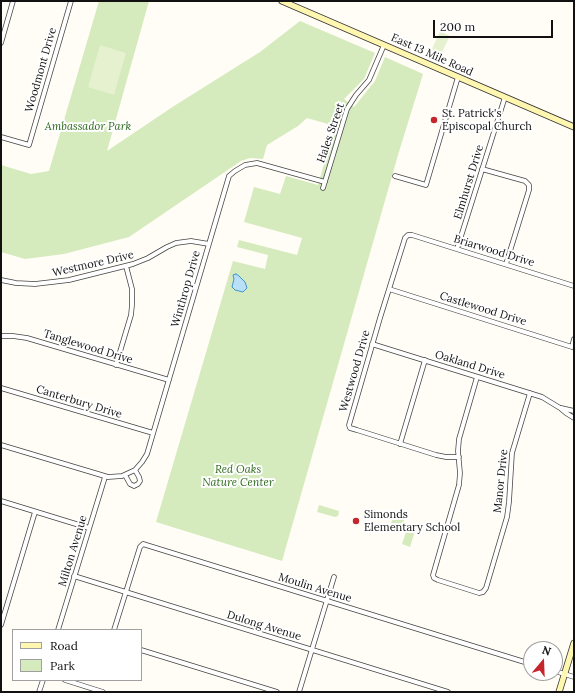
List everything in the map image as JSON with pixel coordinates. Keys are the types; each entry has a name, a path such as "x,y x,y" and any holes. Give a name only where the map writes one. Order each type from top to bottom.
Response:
{"main road":[{"name":"East 13 Mile Road","path":"282,1 574,127"},
{"path":"559,692 574,643"}],"street":[{"path":"1,43 13,1"},
{"name":"Woodmont Drive","path":"1,137 29,145 71,1"},
{"name":"Hales Street","path":"323,188 347,110 351,101 372,75 384,45"},
{"path":"395,176 426,185 458,77"},
{"name":"Elmhurst Drive","path":"457,249 505,97"},
{"name":"Winthrop Drive","path":"136,470 145,458 153,433 229,176 250,163 262,164 325,182"},
{"path":"482,169 525,182 529,185 506,264"},
{"name":"Briarwood Drive","path":"408,235 574,286"},
{"name":"Westwood Drive","path":"408,235 405,238 389,289 349,425 352,428 441,456 459,457"},
{"name":"Westmore Drive","path":"1,280 27,284 56,282 143,261 167,246 176,243 191,241 209,244"},
{"path":"116,365 131,315 132,289 126,266"},
{"name":"Castlewood Drive","path":"389,289 572,347 574,339"},
{"name":"Tanglewood Drive","path":"1,336 27,338 168,380"},
{"name":"Oakland Drive","path":"372,344 530,393 548,400 566,414 574,418"},
{"path":"400,444 425,360"},
{"path":"459,457 458,445 460,434 477,376"},
{"name":"Canterbury Drive","path":"1,388 153,433"},
{"name":"Manor Drive","path":"459,457 459,485 433,571 433,577 452,585 479,593 483,592 486,588 507,517 512,453 530,393"},
{"name":"Oakland Drive","path":"560,408 574,411"},
{"path":"1,445 105,477 126,475 136,470 140,481 134,486 130,484 126,475"},
{"name":"Milton Avenue","path":"58,629 105,477"},
{"path":"1,501 89,528"},
{"path":"1,625 35,512"},
{"name":"Moulin Avenue","path":"126,593 140,547 143,544 523,662"},
{"name":"Dulong Avenue","path":"74,576 448,692"},
{"path":"299,692 334,577"},
{"path":"114,629 126,593"},
{"path":"142,650 277,692"},
{"path":"564,674 574,677"},
{"path":"39,692 43,681"},
{"path":"67,681 103,692"}],"green space":[{"path":"99,1 149,1 107,151 174,106 260,52 300,21 375,53 364,79 344,99 354,107 375,81 385,57 423,74 398,155 282,561 156,522 233,261 265,269 268,255 237,247 239,240 297,255 302,238 244,222 254,187 280,194 286,176 318,185 335,126 307,118 298,126 267,145 263,159 250,158 241,161 129,237 64,254 25,259 1,252 1,165 31,174 49,171"},
{"path":"440,31 450,36 441,54 432,49"},
{"path":"100,45 126,53 114,95 88,87"},
{"path":"319,505 339,511 338,516 335,517 317,512"},
{"path":"397,515 405,517 404,521 406,528 391,523 394,516"},
{"path":"407,529 415,531 410,547 402,544"}],"water":[{"path":"236,274 245,282 247,288 243,292 235,290 232,287 234,279 233,275"}],"place":[{"name":"St. Patrick's Episcopal Church","path":"434,120"},
{"name":"Simonds Elementary School","path":"356,521"}],"park label":[{"name":"Ambassador Park","path":"88,127"},
{"name":"Red Oaks Nature Center","path":"238,476"}]}
